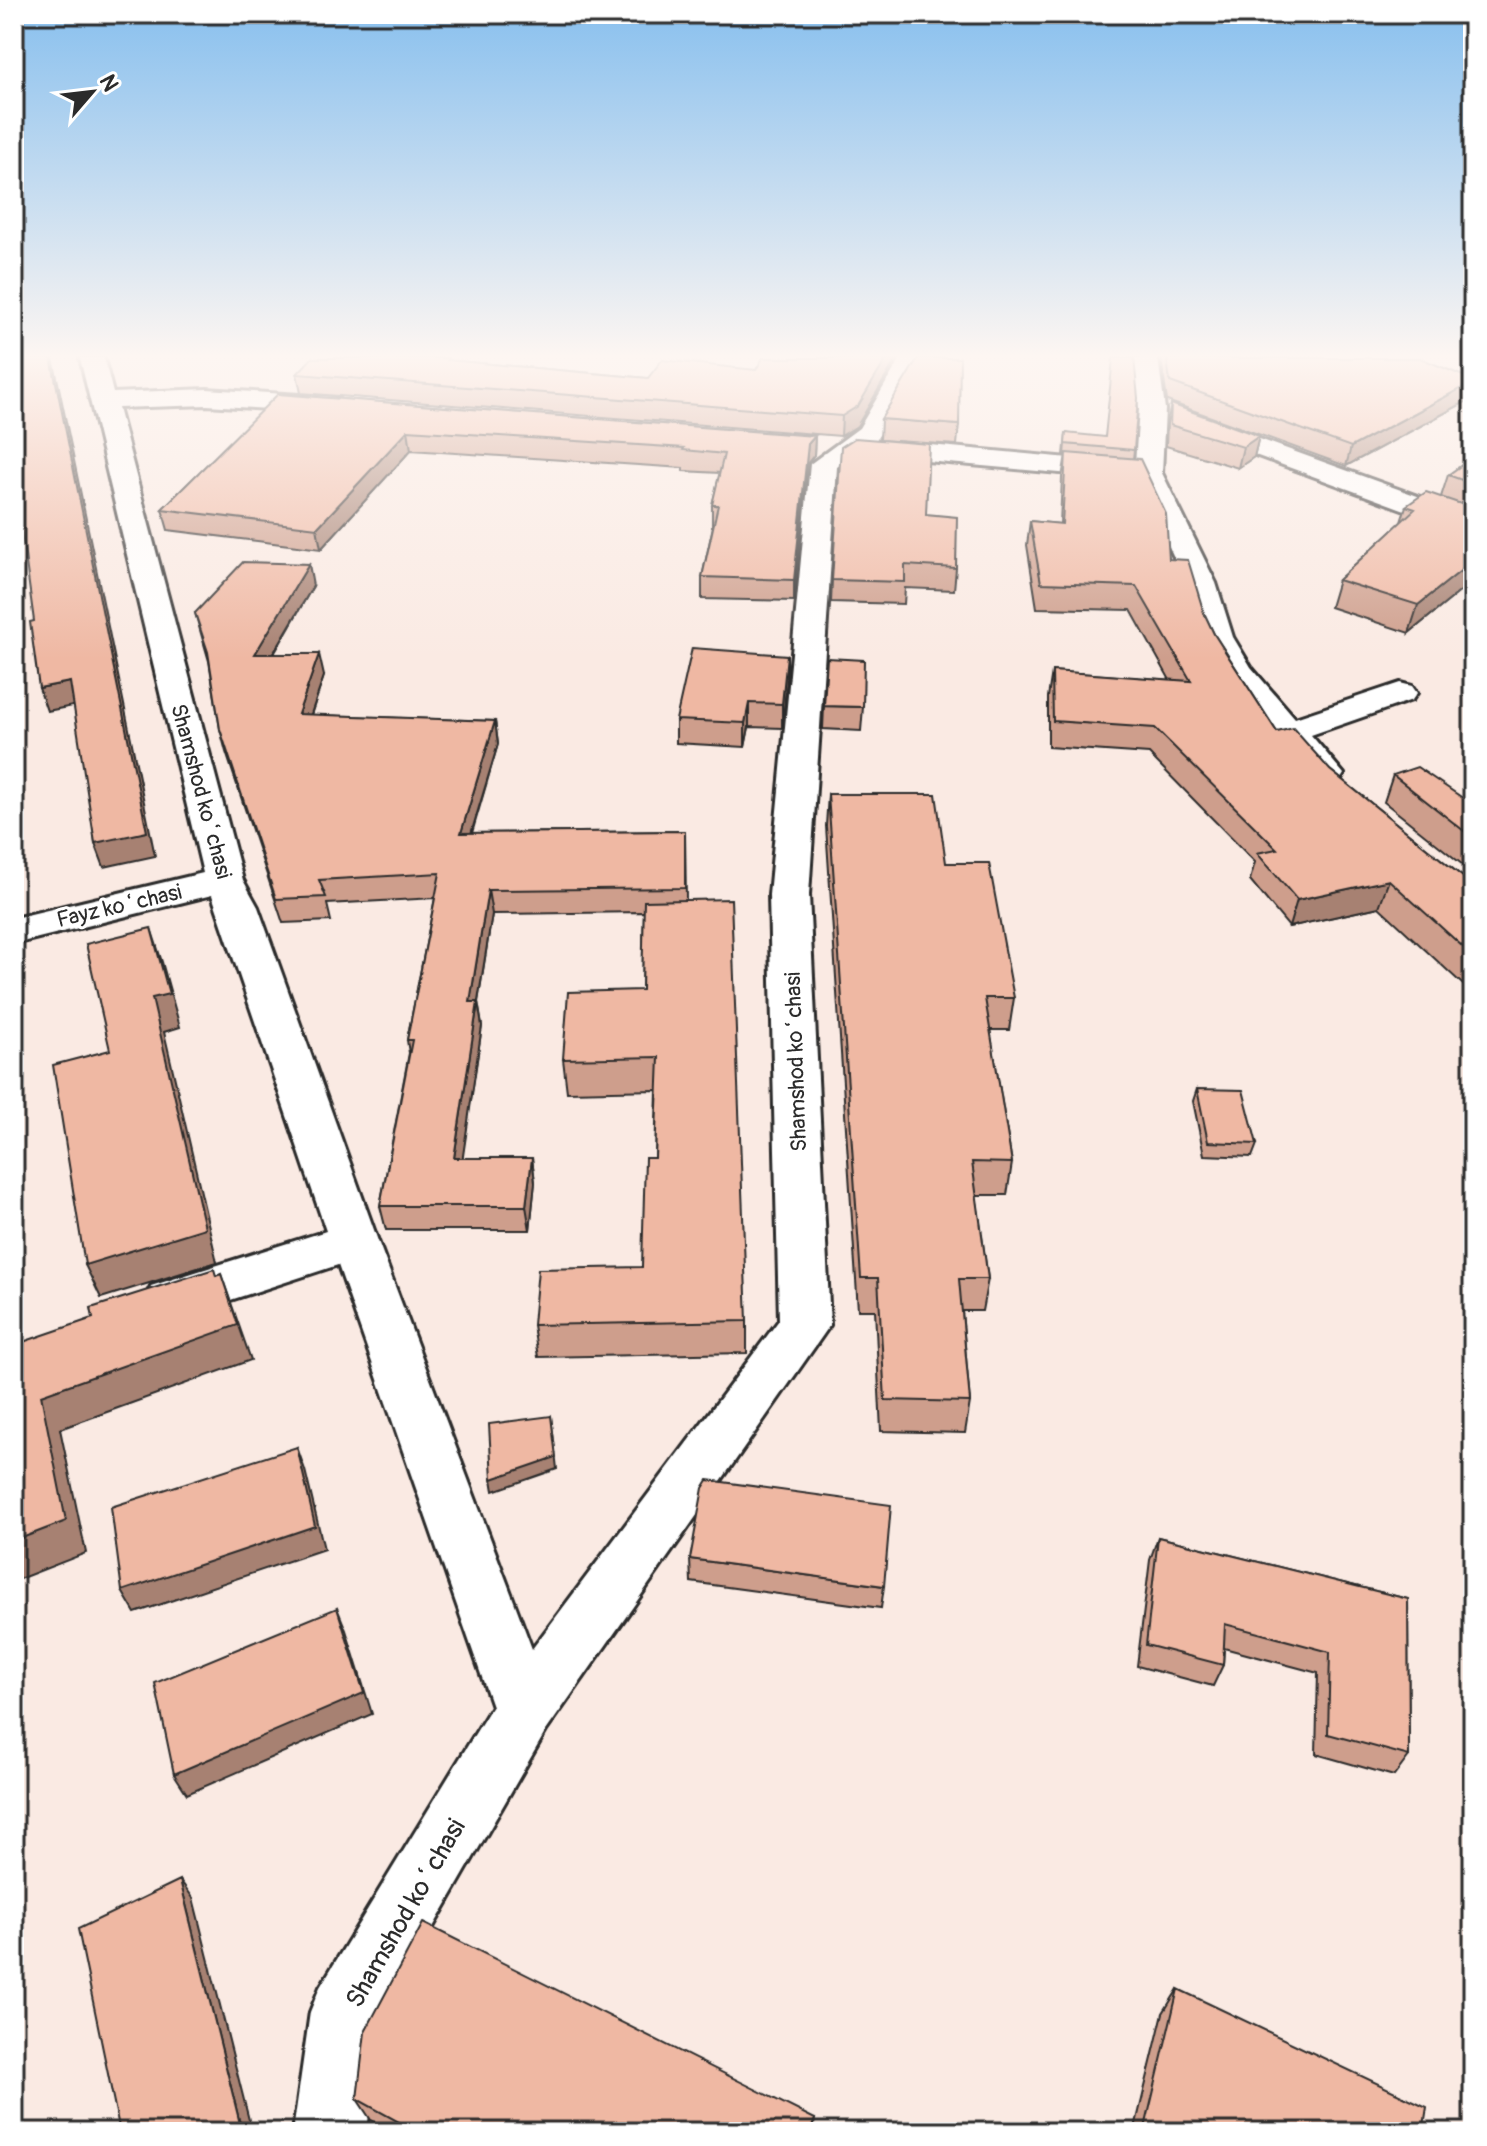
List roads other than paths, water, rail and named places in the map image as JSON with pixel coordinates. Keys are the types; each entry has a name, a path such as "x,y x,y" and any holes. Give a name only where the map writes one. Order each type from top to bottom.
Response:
{"street":[{"name":"Shamshod koʻchasi","path":"117,458 224,880 238,907 354,1241 524,1710"},
{"name":"Shamshod koʻchasi","path":"330,2132 345,2012 524,1710 805,1325 789,895 824,464 833,458"},
{"path":"978,458 1148,473"},
{"path":"1149,458 1148,473 1201,583 1217,637 1237,672 1287,732 1350,796"},
{"path":"1290,458 1473,526"},
{"path":"1287,732 1400,693"},
{"name":"Fayz koʻchasi","path":"14,931 224,880"},
{"path":"132,1311 354,1241"}]}
